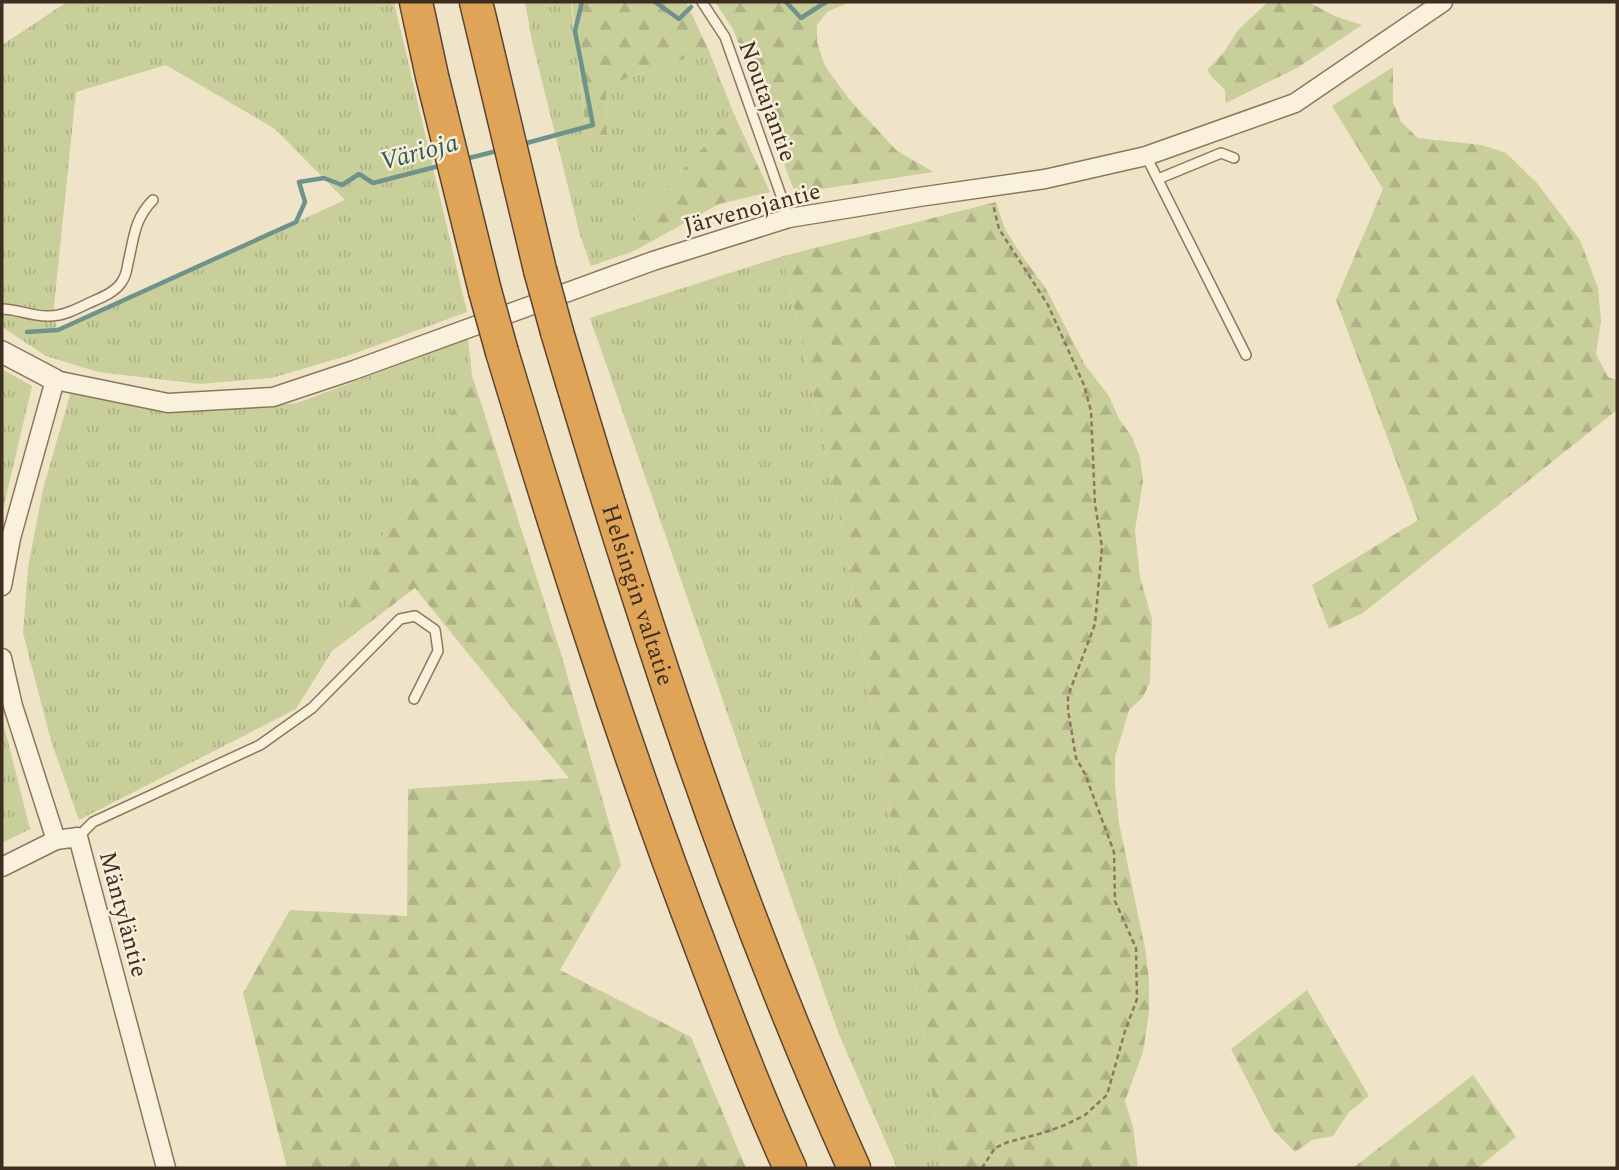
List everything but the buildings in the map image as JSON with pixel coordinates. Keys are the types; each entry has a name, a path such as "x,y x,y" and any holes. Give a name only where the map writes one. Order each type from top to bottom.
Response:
{"highway":[{"path":"416,2 485,291 557,534 666,856 727,1017 790,1168"},
{"name":"Helsingin valtatie","path":"476,2 540,270 611,515 720,837 780,994 854,1168"}],"street":[{"name":"Järvenojantie","path":"55,380 168,403 273,397 653,261 789,218 1045,179 1146,156 1294,103 1443,2"},
{"path":"2,352 55,380 11,538 2,586"},
{"path":"2,658 13,706 56,840"},
{"name":"Mäntyläntie","path":"2,867 56,840 78,837 166,1168"}],"lane":[{"name":"Noutajantie","path":"702,2 725,37 789,218"},
{"path":"1158,179 1221,153 1234,159"},
{"path":"1146,156 1246,355"},
{"path":"2,309 11,309 35,317 53,316 75,310 113,291 122,282 126,272 137,220 153,200"},
{"path":"78,837 93,822 260,745 312,708 400,619 415,616 435,630 438,651 414,699"}],"path":[{"path":"982,1168 995,1148 1065,1125 1085,1115 1107,1095 1137,999 1136,948 1115,901 1114,852 1085,774 1076,758 1068,710 1068,696 1095,624 1102,548 1095,504 1091,411 1084,384 1048,305 999,229 989,187"}],"green space":[{"path":"67,2 394,2 467,312 353,354 272,378 200,384 98,372 46,356 2,327 2,45","holes":["166,65 275,129 345,200 58,330 53,316 76,92"]},
{"path":"525,2 571,2 586,134 607,136 606,85 709,51 734,114 623,234 634,251 591,266 580,235 532,41"},
{"path":"686,2 709,51 606,85 607,136 586,134 572,3"},
{"path":"715,2 808,2 817,25 817,42 825,66 849,99 897,151 934,172 795,193 733,29"},
{"path":"808,2 850,2 827,12 817,25"},
{"path":"1268,2 1308,2 1337,17 1362,25 1297,68 1226,103 1225,90 1207,70 1224,52 1238,30"},
{"path":"1393,67 1393,102 1401,122 1418,138 1482,145 1506,153 1537,183 1580,240 1598,288 1601,321 1596,354 1608,377 1617,380 1617,410 1363,613 1329,629 1312,585 1418,520 1336,300 1383,189 1332,106"},
{"path":"734,114 770,192 719,204 634,251 623,234"},
{"path":"996,202 1005,229 1045,287 1085,365 1109,396 1140,457 1143,481 1135,530 1140,577 1152,619 1150,682 1143,697 1129,710 1115,757 1119,823 1146,953 1149,981 1149,1012 1143,1052 1125,1101 1133,1127 1138,1168 943,1168 893,827 839,514 783,256"},
{"path":"783,256 839,514 893,827 943,1168 897,1168 838,1032 590,318"},
{"path":"468,339 472,375 358,580 332,651 296,709 79,820 51,741 23,633 28,567 43,489 72,388 145,408 217,411 297,403"},
{"path":"2,369 32,386 2,514"},
{"path":"472,375 562,657 621,865 560,970 691,1037 746,1168 287,1168 243,993 290,910 407,916 408,789 569,778 415,588 332,651 358,580"},
{"path":"2,718 30,829 2,843"},
{"path":"1307,990 1369,1096 1349,1112 1333,1136 1312,1140 1295,1152 1273,1130 1231,1049"},
{"path":"1473,1075 1516,1137 1478,1168 1353,1168"}],"waterway":[{"name":"Värioja","path":"523,144 593,125 575,31 582,2"},
{"name":"Värioja","path":"655,2 679,19 691,7"},
{"name":"Värioja","path":"786,2 801,18 826,2"},
{"name":"Värioja","path":"465,159 501,150"},
{"name":"Värioja","path":"27,332 58,330 296,222 305,202 299,182 324,178 342,185 359,174 373,183 443,165"}]}
